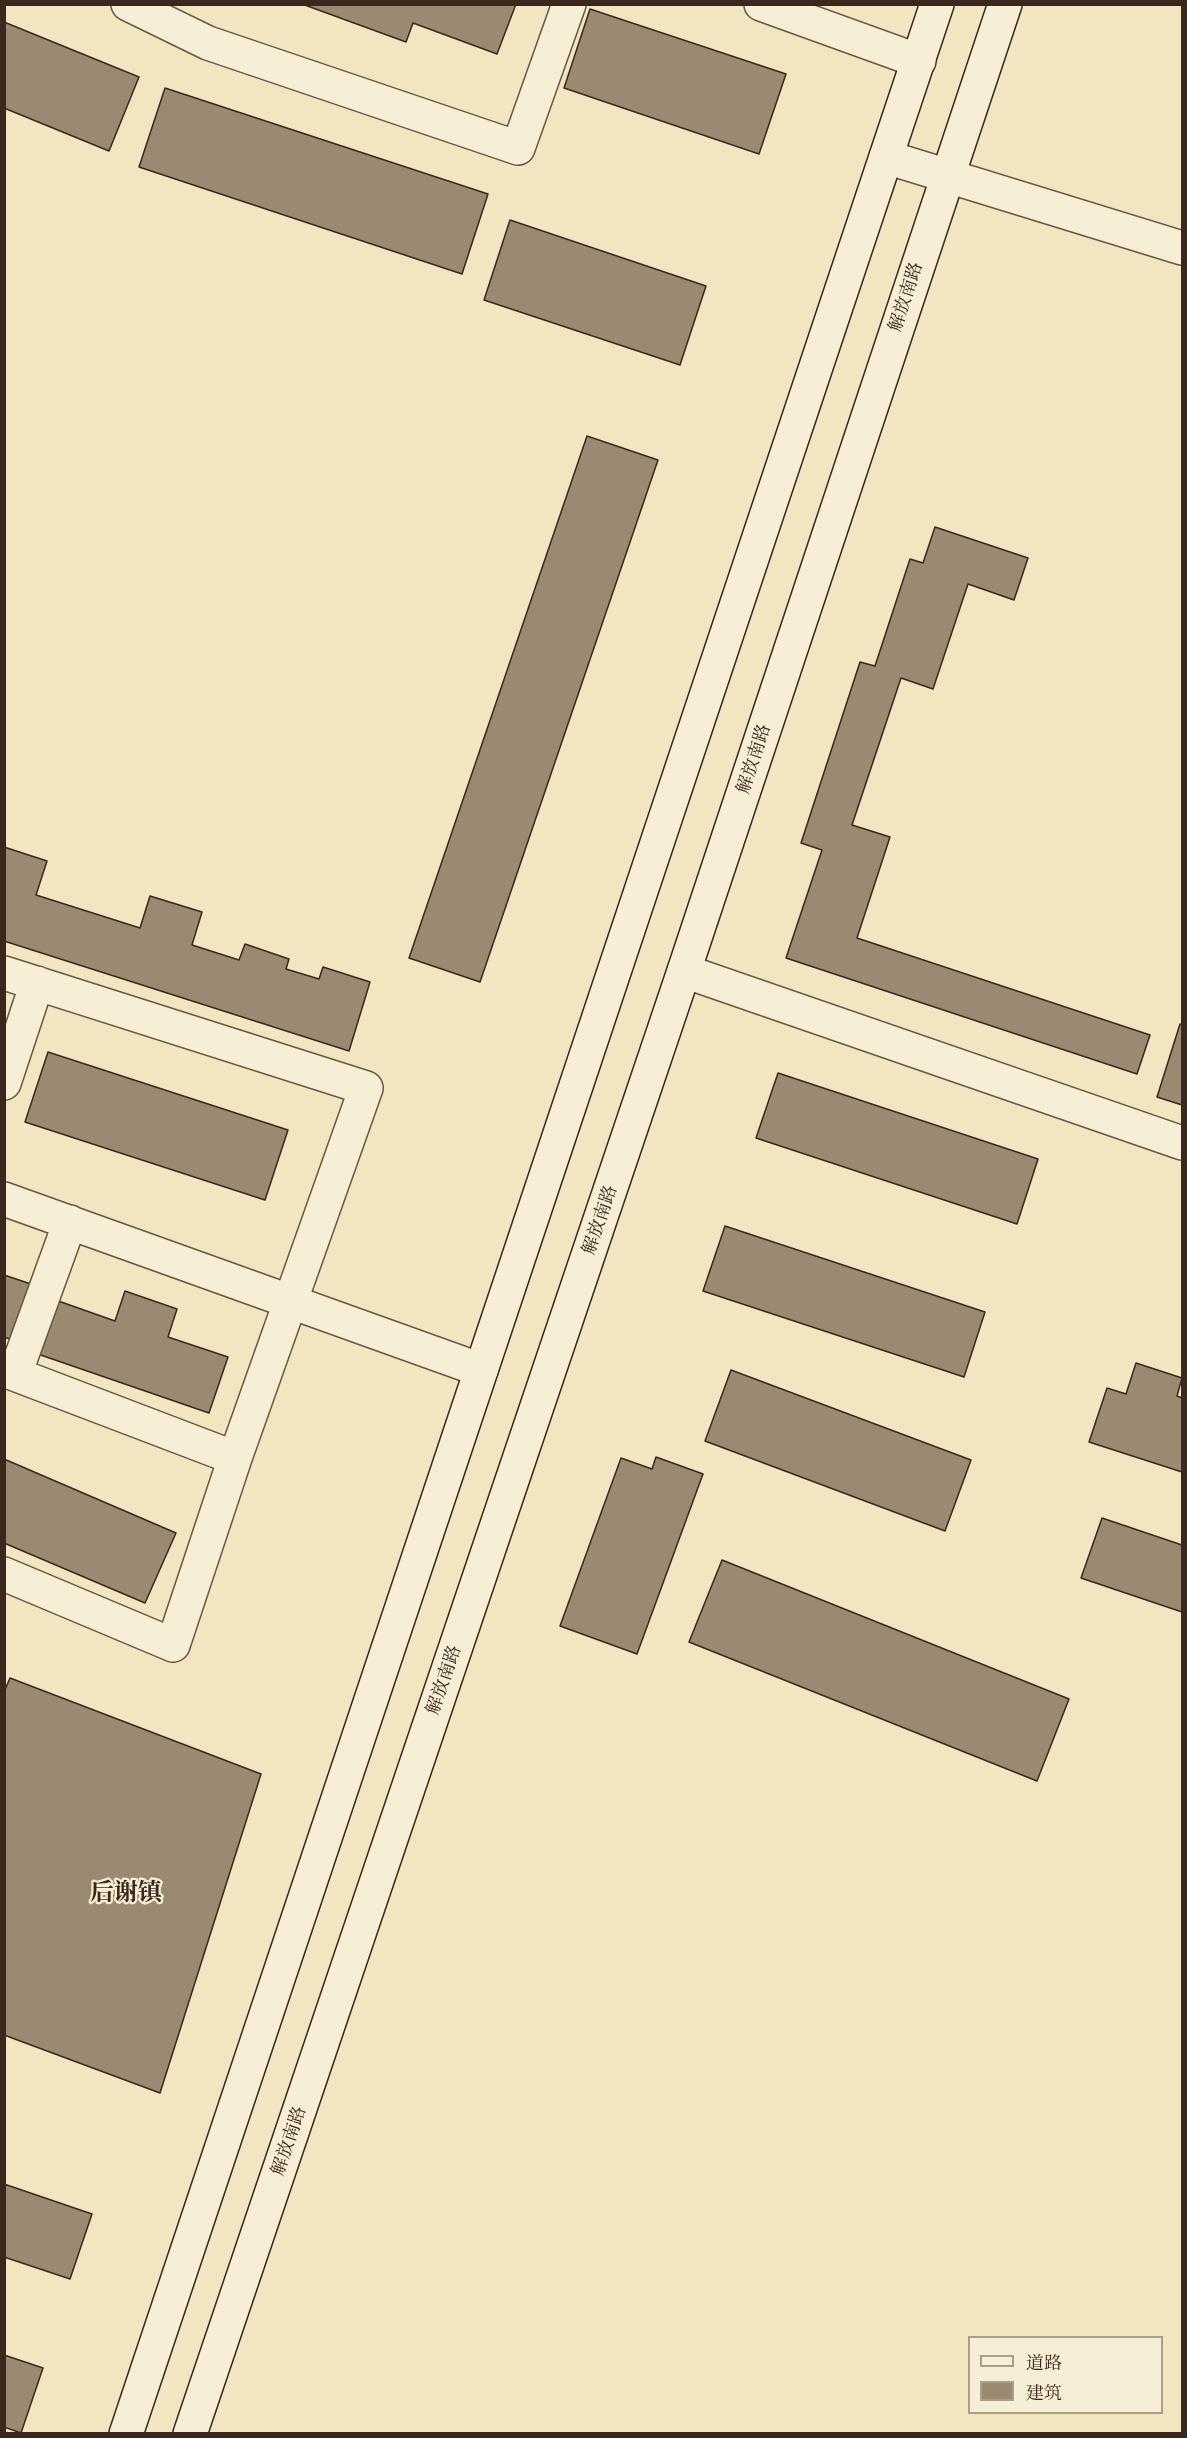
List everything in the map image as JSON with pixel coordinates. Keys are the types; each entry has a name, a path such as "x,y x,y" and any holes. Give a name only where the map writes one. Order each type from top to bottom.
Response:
{"main road":[{"path":"128,4 208,43 518,148 569,4"},
{"path":"761,4 919,60"},
{"path":"126,2433 938,4"},
{"name":"解放南路","path":"190,2433 684,971 1005,4"},
{"path":"886,157 1182,249"},
{"path":"684,971 1182,1143"},
{"path":"4,973 366,1088 235,1458 173,1645 4,1574"},
{"path":"4,1083 37,983"},
{"path":"4,1198 481,1370"},
{"path":"70,1222 10,1372 235,1458"}],"building":[{"path":"302,4 516,4 497,54 413,23 406,42"},
{"path":"590,9 786,74 759,154 564,88"},
{"path":"4,22 139,77 109,151 4,108"},
{"path":"165,88 488,194 462,274 139,167"},
{"path":"510,220 706,286 680,365 484,300"},
{"path":"587,436 658,460 480,982 409,958"},
{"path":"935,527 1028,558 1014,600 968,584 933,689 901,678 852,825 890,837 857,938 1150,1035 1137,1074 786,958 822,850 801,843 860,662 875,666 910,559 923,563"},
{"path":"4,847 47,861 36,895 140,928 150,896 202,912 192,945 239,960 245,944 289,959 286,969 319,979 323,967 370,982 349,1051 4,941"},
{"path":"1180,1024 1182,1025 1182,1105 1157,1097"},
{"path":"48,1052 288,1130 265,1200 25,1122"},
{"path":"778,1073 1038,1159 1017,1224 756,1138"},
{"path":"725,1226 985,1312 964,1377 703,1291"},
{"path":"4,1275 31,1284 12,1340 4,1337"},
{"path":"125,1291 177,1309 168,1337 228,1357 209,1413 29,1351 47,1297 115,1321"},
{"path":"1136,1363 1182,1378 1177,1396 1182,1398 1182,1472 1089,1442 1107,1388 1126,1394"},
{"path":"731,1370 971,1460 945,1531 705,1441"},
{"path":"656,1457 703,1474 637,1654 560,1626 621,1458 652,1469"},
{"path":"4,1459 176,1533 145,1603 4,1543"},
{"path":"1102,1518 1182,1545 1182,1612 1081,1578"},
{"path":"722,1560 1069,1699 1037,1781 689,1642"},
{"path":"10,1678 261,1774 160,2093 4,2035 4,1692"},
{"path":"4,2184 92,2214 70,2279 4,2257"},
{"path":"4,2355 43,2368 21,2433 4,2427"}],"district":[{"name":"后谢镇","path":"126,1893"}]}
